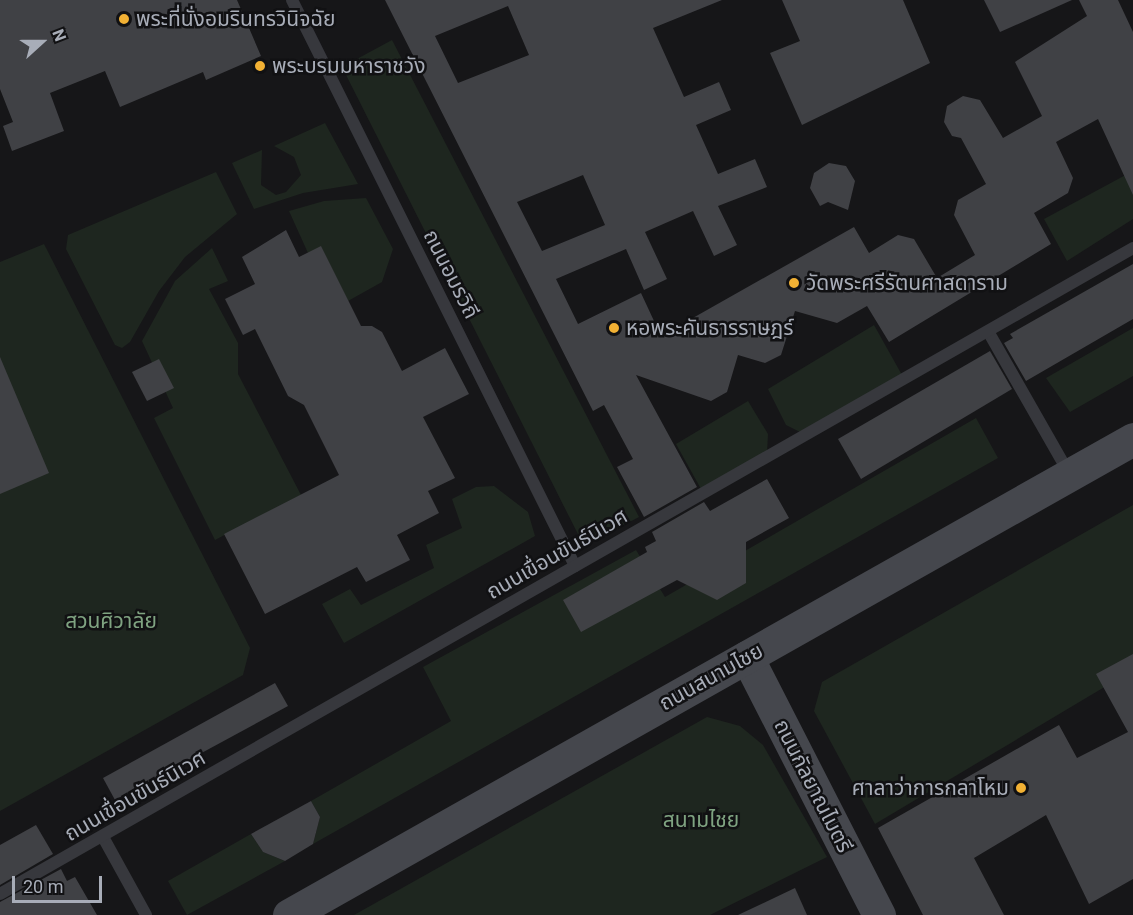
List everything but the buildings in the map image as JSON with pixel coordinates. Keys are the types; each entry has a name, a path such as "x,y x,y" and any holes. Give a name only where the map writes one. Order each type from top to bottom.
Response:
{"main road":[{"name":"ถนนสนามไชย","path":"289,915 1133,439"},
{"name":"ถนนกัลยาณไมตรี","path":"747,657 879,915"}],"lane":[{"name":"ถนนอมรวิถี","path":"292,0 575,566"},
{"name":"ถนนเขื่อนขันธ์นิเวศ","path":"0,894 989,333 1133,248"},
{"path":"989,333 1070,475"},
{"path":"103,837 146,915"}],"green space":[{"path":"392,40 639,517 584,546 342,67"},
{"path":"325,123 358,184 303,193 254,209 232,163 262,150 261,185 276,195 286,192 301,175 294,157 274,146"},
{"path":"1133,171 1133,219 1067,261 1044,219"},
{"path":"216,172 237,214 185,257 159,291 130,342 122,348 115,345 66,249 68,235"},
{"path":"366,198 393,249 382,282 348,301 321,247 308,253 289,211 324,201"},
{"name":"สวนศิวาลัย","path":"44,244 250,648 243,675 0,811 0,262"},
{"path":"212,248 228,281 209,289 238,343 238,374 301,495 215,540 154,418 173,408 142,341 175,281"},
{"path":"874,325 902,375 802,433 786,425 768,389"},
{"path":"1133,328 1133,376 1070,412 1046,378"},
{"path":"748,401 768,434 767,453 701,489 676,444"},
{"path":"976,418 998,458 313,844 320,817 311,801 451,721 423,667 636,550 665,597"},
{"path":"494,486 528,512 535,536 344,643 322,604 350,589 361,605 434,568 426,545 462,528 452,499 476,487"},
{"path":"1133,505 1133,670 875,824 814,711 822,682"},
{"name":"สนามไชย","path":"707,717 740,726 763,745 827,857 710,915 354,915"},
{"path":"251,834 263,852 285,861 187,915 168,881"}],"place":[{"name":"พระที่นั่งอมรินทรวินิจฉัย","path":"124,19"},
{"name":"พระบรมมหาราชวัง","path":"260,66"},
{"name":"วัดพระศรีรัตนศาสดาราม","path":"794,283"},
{"name":"หอพระคันธารราษฎร์","path":"614,328"},
{"name":"ศาลาว่าการกลาโหม","path":"1021,788"}]}
